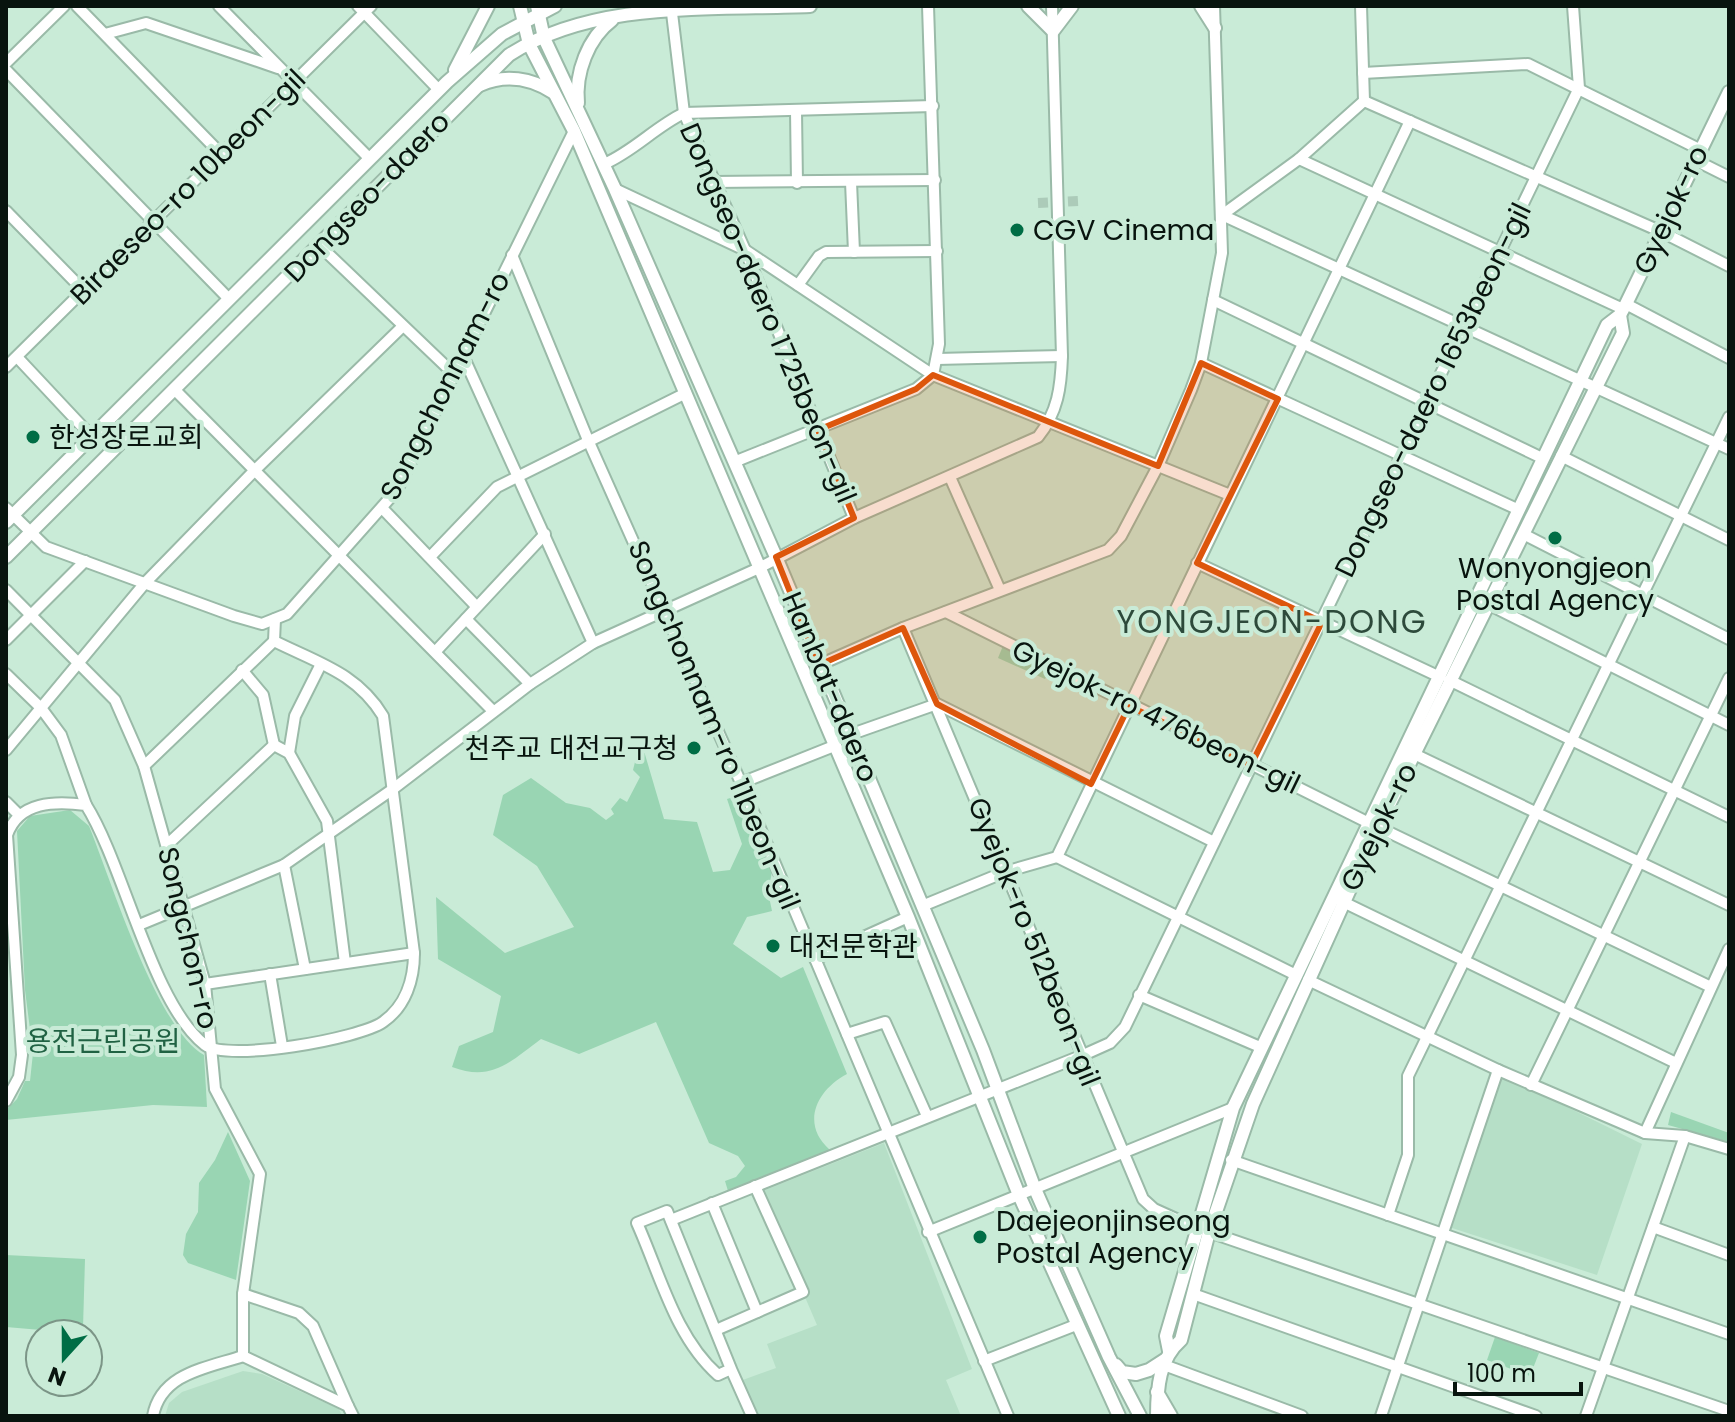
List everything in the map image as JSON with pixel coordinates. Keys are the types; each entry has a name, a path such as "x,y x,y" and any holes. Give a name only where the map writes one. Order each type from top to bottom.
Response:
{"main road":[{"path":"443,86 488,6"},
{"name":"Hanbat-daero","path":"520,6 529,44 574,131 908,917 1019,1195 1117,1416"},
{"name":"Dongseo-daero","path":"8,515 443,86 494,40 538,10 555,6"},
{"name":"Dongseo-daero","path":"6,557 320,246 501,61 529,44 571,27 618,16 810,6"},
{"path":"1028,6 1053,31 1072,6"},
{"path":"1201,6 1215,28"},
{"name":"Hanbat-daero","path":"538,10 544,38 604,164 776,557 998,1088 1035,1189 1109,1357 1140,1416"},
{"path":"580,112 578,85 587,52 601,30 618,16"},
{"path":"471,91 496,79 512,78 533,83 554,94"},
{"name":"Gyejok-ro","path":"1482,601 1517,509 1607,325 1623,309 1697,154 1725,108 1729,92"},
{"name":"Gyejok-ro","path":"1166,1358 1181,1340 1231,1160 1308,980 1338,900 1482,601 1523,534 1623,333 1623,309"},
{"name":"Gyejok-ro","path":"1157,1416 1157,1392 1166,1358 1166,1336 1233,1108 1294,974 1338,900"},
{"path":"1109,1357 1122,1372 1136,1374 1166,1358"},
{"path":"1157,1392 1171,1416"}],"street":[{"path":"6,63 64,6"},
{"path":"77,6 221,154"},
{"path":"219,6 368,157"},
{"path":"734,462 916,389 933,375 937,359 937,251 928,6"},
{"path":"139,925 284,865 393,789 530,684 593,643 759,568 854,518 1038,437 1051,421 1059,395 1062,356 1052,6"},
{"path":"819,665 903,628 1108,550 1121,536 1158,466 1201,363 1222,253 1214,6"},
{"path":"1361,6 1364,101"},
{"name":"Dongseo-daero 1653beon-gil","path":"731,1369 718,1375 704,1362 681,1327 637,1223 667,1211 671,1220 1081,1056 1110,1043 1125,1027 1579,88 1573,6"},
{"path":"364,8 443,86"},
{"name":"Biraeseo-ro 10beon-gil","path":"6,367 294,82 364,8"},
{"name":"Dongseo-daero 1725beon-gil","path":"672,13 684,113 745,250 854,518"},
{"path":"105,34 146,23 281,69"},
{"path":"1363,73 1528,64 1579,88 1697,154 1729,177"},
{"path":"6,70 228,298"},
{"path":"1222,215 1299,159 1364,101"},
{"path":"1364,101 1662,232 1729,266"},
{"path":"604,164 623,156 660,125 684,113 933,106"},
{"path":"796,111 797,183"},
{"path":"1057,857 1410,121"},
{"name":"Songchonnam-ro","path":"275,619 287,614 397,490 574,131"},
{"path":"1299,159 1729,358"},
{"path":"713,182 935,180"},
{"path":"851,182 854,252"},
{"path":"615,189 745,250 933,375 1230,495"},
{"path":"6,211 84,291"},
{"path":"1222,215 1729,449"},
{"path":"320,246 455,375"},
{"path":"798,285 822,254 937,251"},
{"name":"Songchonnam-ro 11beon-gil","path":"512,255 588,440 741,783 1008,1416"},
{"path":"1213,300 1542,458"},
{"path":"6,750 145,583 255,470 402,327"},
{"path":"937,359 1062,356"},
{"path":"17,357 91,436"},
{"path":"464,358 593,643"},
{"path":"1201,363 1517,509"},
{"path":"175,390 493,711"},
{"path":"430,557 497,487 686,393"},
{"path":"1388,1215 1408,1155 1408,1076 1729,417"},
{"path":"1561,456 1729,540"},
{"path":"950,477 1000,590"},
{"path":"383,509 476,606"},
{"path":"8,515 46,547 234,616 262,624 275,619 274,641 144,766"},
{"path":"436,651 545,534"},
{"path":"1523,534 1641,597 1729,639"},
{"path":"6,640 85,561"},
{"path":"1197,563 1572,738 1729,817"},
{"name":"Songchon-ro","path":"6,590 115,700 144,766 186,906 205,984 215,1089 260,1174 243,1294 243,1356"},
{"path":"1482,601 1729,725"},
{"name":"Gyejok-ro 476beon-gil","path":"946,612 1129,706 1711,987"},
{"path":"466,619 530,684"},
{"name":"Gyejok-ro 512beon-gil","path":"903,628 1143,1199 1154,1209 1196,1228"},
{"path":"6,674 41,708 61,735 86,805 176,1010 212,1048 250,1051 361,1032 382,1022 398,1008 408,991 414,970 383,716 368,691 274,641"},
{"path":"289,753 295,716 321,664"},
{"path":"242,670 263,695 274,745 289,753 327,821 345,963"},
{"path":"1531,1085 1729,678"},
{"path":"849,735 937,704 1091,784 1214,842"},
{"path":"168,844 274,745"},
{"path":"741,783 834,746"},
{"path":"1409,752 1729,905"},
{"path":"6,802 18,814"},
{"path":"6,1101 19,1077 22,1055 11,983 7,835 18,814 62,802 86,805"},
{"path":"922,906 1005,872 1057,857 1294,974"},
{"path":"284,865 305,969"},
{"path":"1338,900 1676,1063"},
{"path":"815,959 908,917"},
{"path":"1645,1133 1729,949"},
{"path":"205,984 414,953"},
{"path":"270,974 282,1046"},
{"path":"1308,980 1531,1085 1645,1133 1685,1136 1729,1149"},
{"path":"1139,995 1260,1047"},
{"path":"847,1034 885,1022 927,1116"},
{"path":"1381,1416 1498,1070"},
{"path":"928,1232 1124,1155 1233,1108"},
{"path":"1586,1416 1685,1136"},
{"path":"1231,1160 1729,1334"},
{"path":"716,1330 803,1292 755,1186"},
{"path":"712,1203 757,1312"},
{"path":"671,1220 752,1416"},
{"path":"1653,1227 1729,1255"},
{"path":"1209,1232 1729,1411"},
{"path":"243,1294 306,1317 313,1326 351,1411"},
{"path":"1193,1294 1536,1416"},
{"path":"984,1361 1076,1325"},
{"path":"153,1416 160,1393 181,1376 243,1356 351,1411"},
{"path":"1166,1358 1302,1416"}],"highlighted area":[{"path":"1201,363 1278,399 1197,563 1322,622 1251,765 1129,706 1091,784 937,704 903,628 819,665 776,557 854,518 818,430 916,389 933,375 1158,466"}],"shaded area":[{"path":"1500,1074 1642,1144 1597,1275 1449,1227"},
{"path":"884,1143 972,1369 946,1380 961,1416 756,1416 740,1381 776,1368 767,1344 817,1325 760,1192"},
{"path":"243,1371 262,1374 339,1409 342,1416 165,1416 169,1403 182,1392"}],"green space":[{"path":"1005,641 1052,666 1045,679 998,658"},
{"path":"638,750 644,751 664,819 697,822 713,872 730,870 742,844 727,799 740,795 772,872 768,892 772,911 747,917 733,944 781,978 803,967 847,1074 827,1090 816,1109 816,1130 830,1150 728,1191 725,1181 736,1177 745,1166 738,1156 709,1143 656,1022 579,1054 541,1039 510,1062 490,1071 466,1071 452,1067 459,1046 493,1032 501,996 438,959 436,897 505,953 574,927 537,866 493,835 503,795 531,778 566,803 590,808 606,820 614,814 611,809 620,798 627,802 640,777 633,770"},
{"name":"용전근린공원","path":"70,810 89,826 137,951 169,1016 186,1040 204,1055 207,1107 153,1105 6,1120 6,1110 17,1099 25,1081 30,1081 33,1053 25,990 17,831 30,816"},
{"path":"1671,1112 1729,1133 1729,1142 1668,1125"},
{"path":"228,1132 250,1181 236,1280 188,1263 183,1255 186,1234 198,1212 199,1183 215,1160"},
{"path":"6,1255 85,1259 83,1318 24,1318 24,1329 6,1327"},
{"path":"1495,1337 1539,1353 1530,1376 1487,1360"}],"tunnel":[{"path":"1038,203 1078,201"}],"place":[{"name":"CGV Cinema","path":"1017,230"},
{"name":"한성장로교회","path":"33,437"},
{"name":"Wonyongjeon Postal Agency","path":"1555,538"},
{"name":"천주교 대전교구청","path":"694,748"},
{"name":"대전문학관","path":"773,946"},
{"name":"Daejeonjinseong Postal Agency","path":"980,1237"}],"district":[{"name":"YONGJEON-DONG","path":"1272,621"}]}
